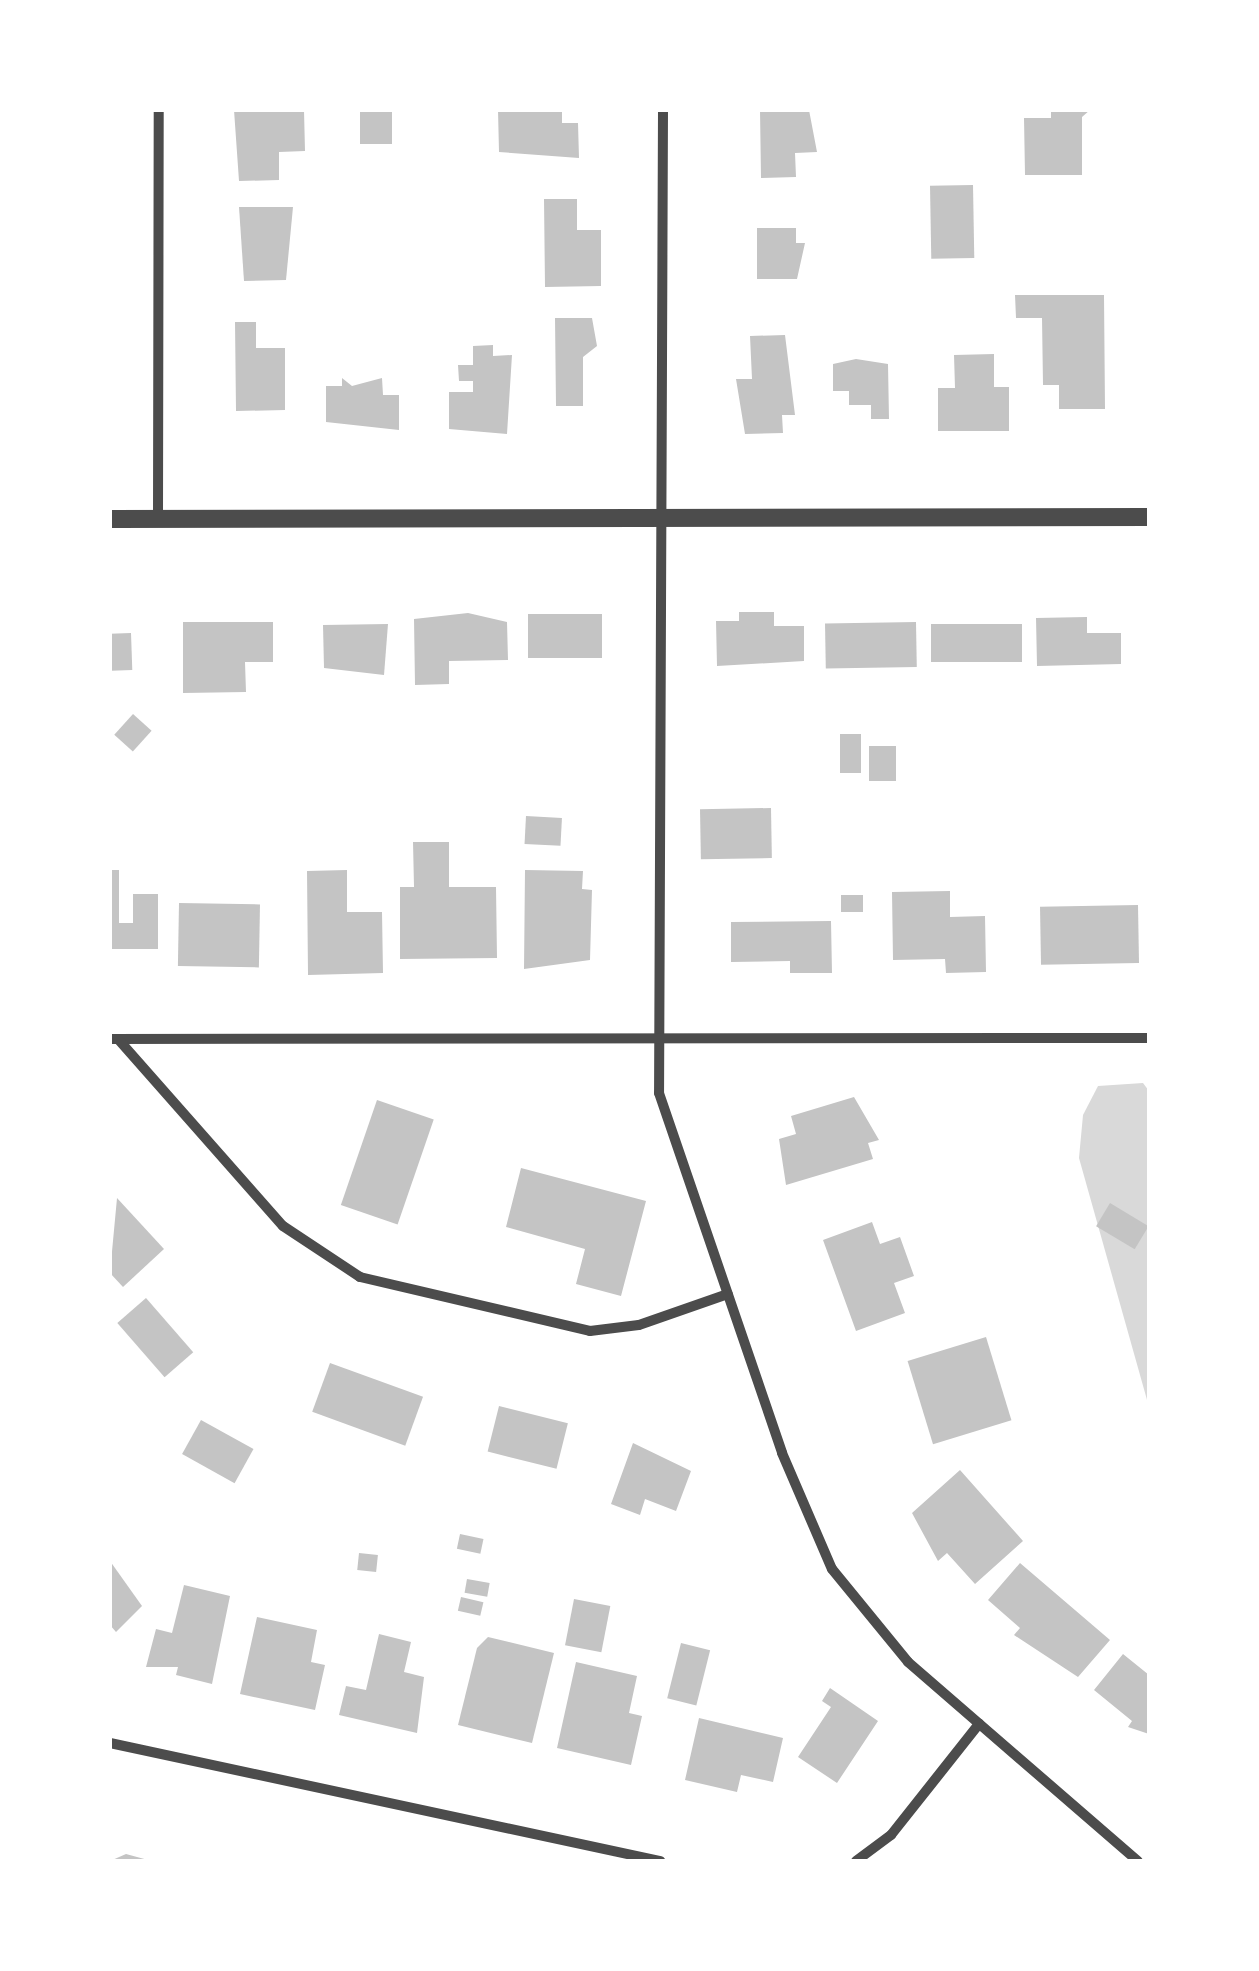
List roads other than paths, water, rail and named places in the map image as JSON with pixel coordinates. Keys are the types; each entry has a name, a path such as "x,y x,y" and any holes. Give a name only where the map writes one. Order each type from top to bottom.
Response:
{"street":[{"path":"158,519 159,110"},
{"path":"663,110 659,1093 728,1294 832,1569 908,1662 1138,1861"},
{"path":"110,519 1149,518"},
{"path":"114,1039 660,1043 1149,1038"},
{"path":"114,1039 283,1226 360,1277 590,1330 639,1325 728,1294"},
{"path":"856,1861 891,1835 979,1724"},
{"path":"110,1743 660,1861"}]}
